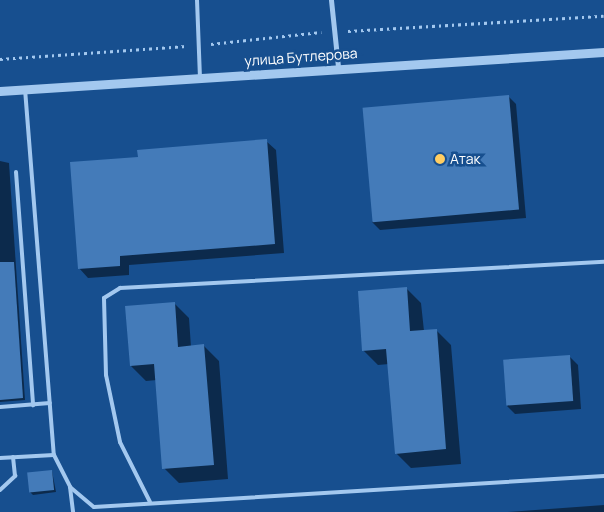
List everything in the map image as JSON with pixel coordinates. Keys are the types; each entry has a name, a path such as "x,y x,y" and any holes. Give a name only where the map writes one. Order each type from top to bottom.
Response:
{"street":[{"path":"331,0 338,68"},
{"name":"улица Бутлерова","path":"0,91 604,52"}],"lane":[{"path":"197,0 200,78"},
{"path":"24,89 54,454 70,487 73,512"},
{"path":"16,172 33,405"},
{"path":"150,502 120,442 106,374 104,298 120,288 604,262"},
{"path":"0,407 50,403"},
{"path":"0,458 54,454"},
{"path":"0,490 15,476 13,458"},
{"path":"70,487 94,507 150,502 604,476"}],"path":[{"path":"0,59 199,45 334,31 604,16"}],"building":[{"name":"Атак","path":"509,95 519,210 373,222 363,108"},
{"path":"267,139 275,244 120,256 120,266 78,269 70,162 138,157 137,150"},
{"path":"0,262 14,262 23,398 0,400"},
{"path":"407,287 410,331 437,329 446,449 395,454 386,349 362,351 358,291"},
{"path":"175,302 178,347 204,344 214,465 162,469 154,364 130,366 125,306"},
{"path":"570,355 573,401 506,406 503,360"},
{"path":"52,470 54,490 29,493 27,473"}],"place":[{"name":"Атак","path":"440,159"}]}
